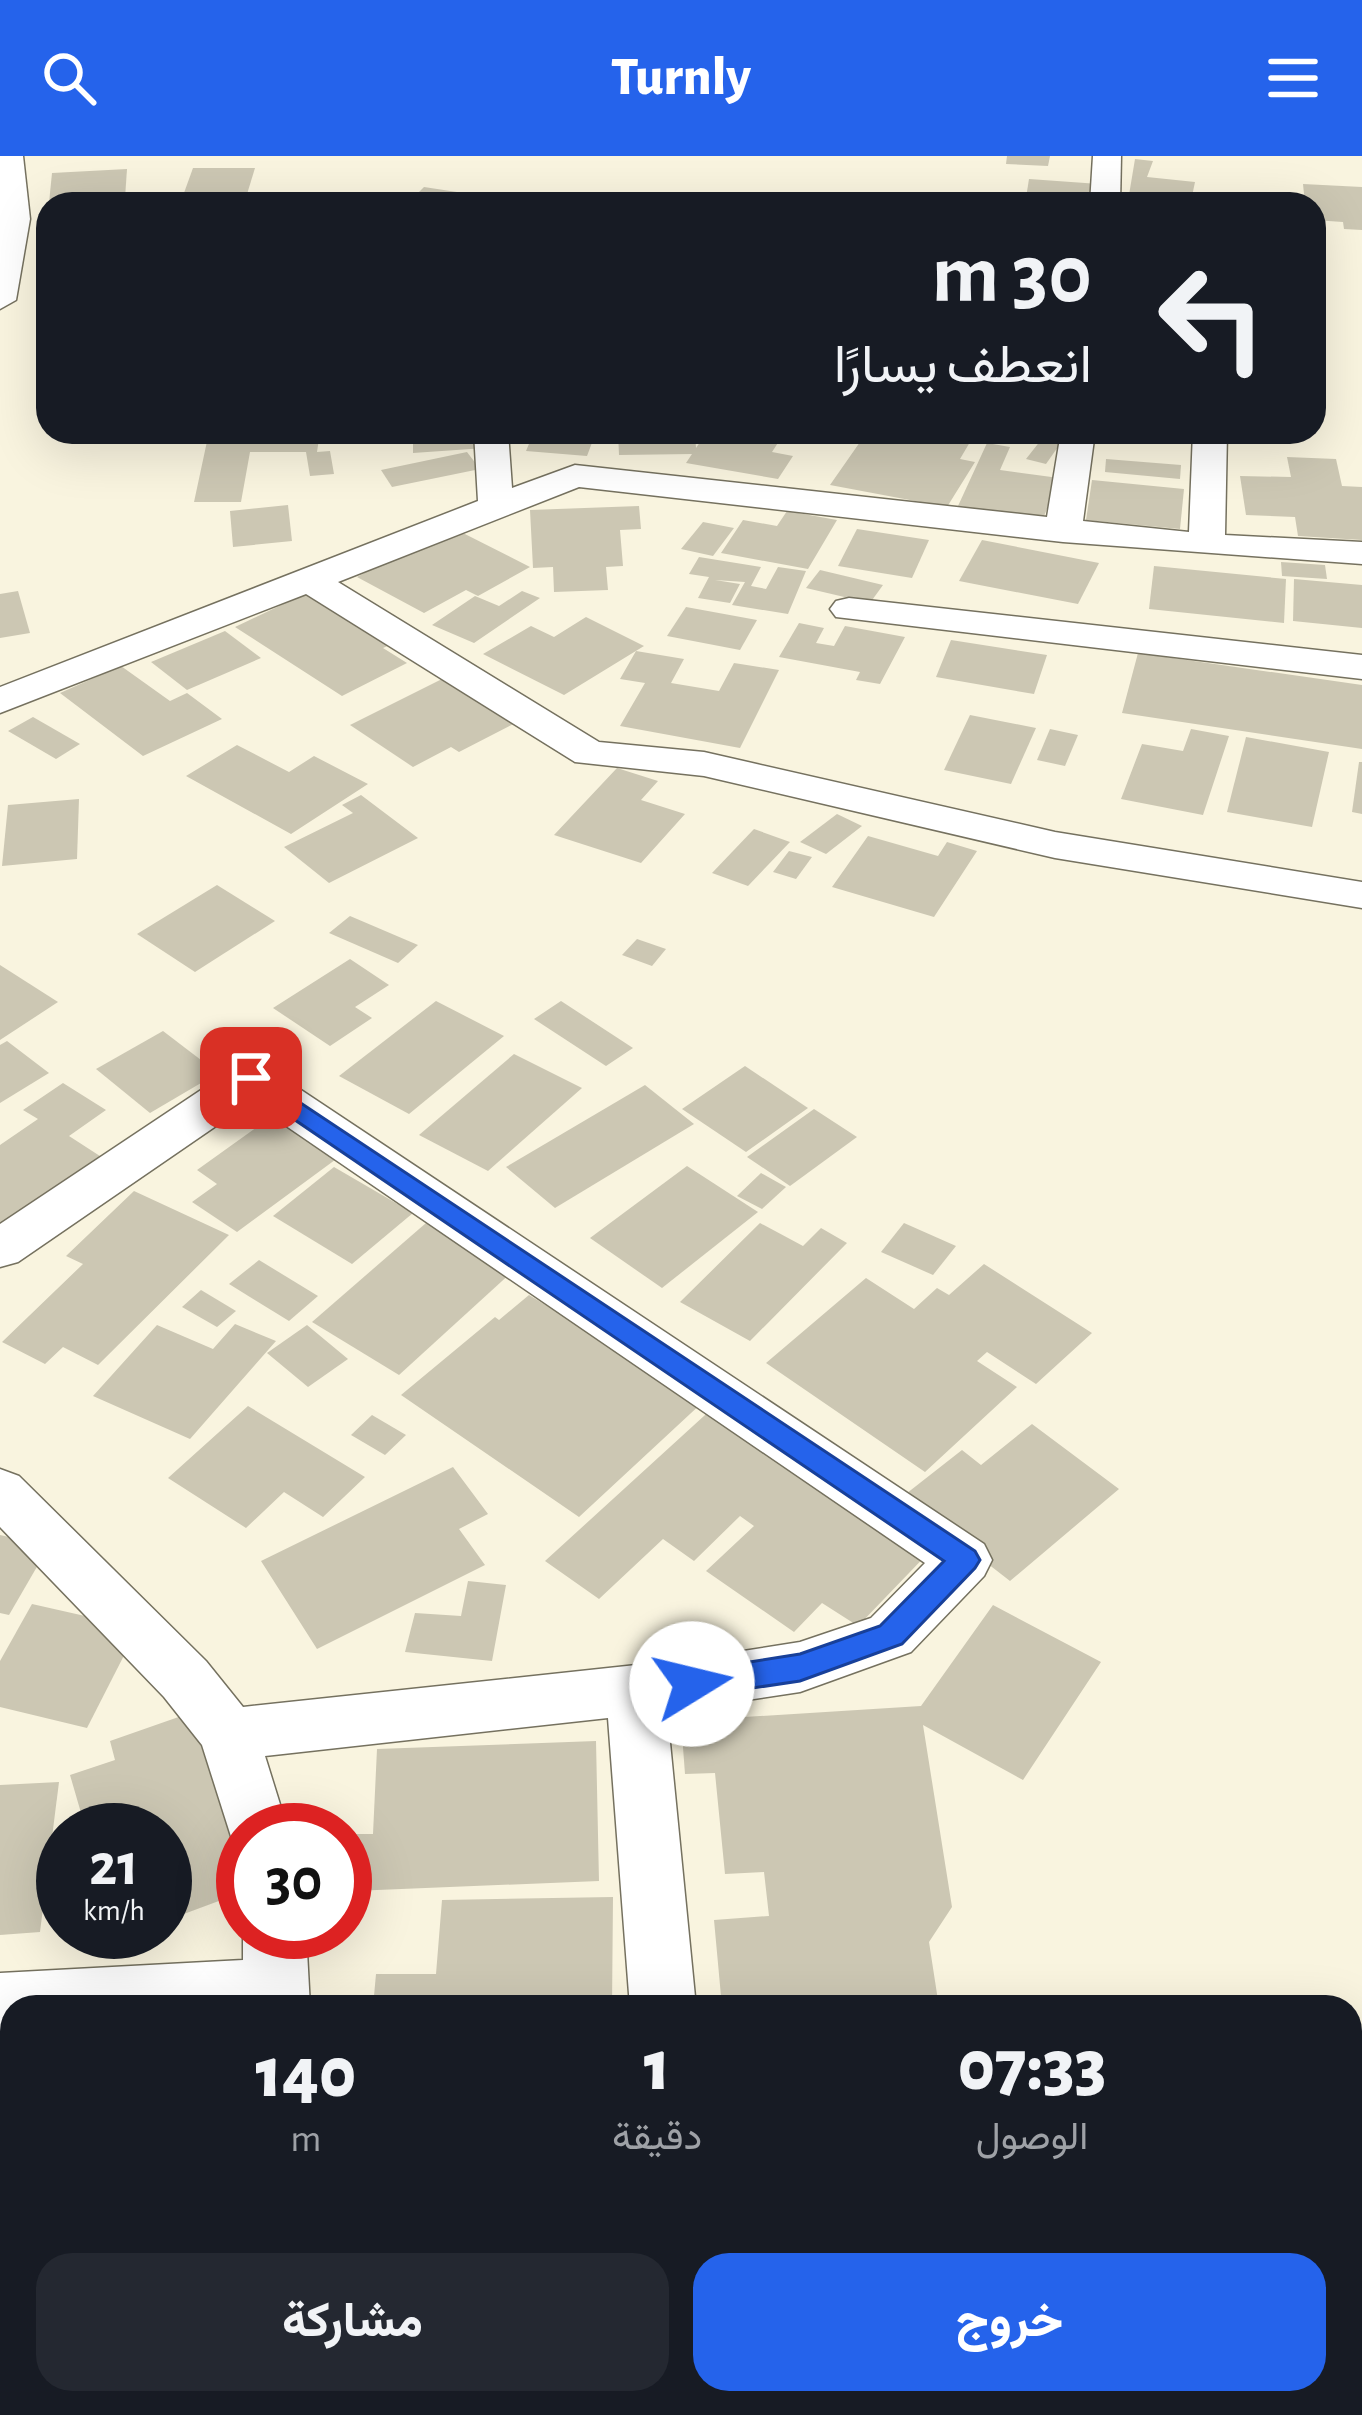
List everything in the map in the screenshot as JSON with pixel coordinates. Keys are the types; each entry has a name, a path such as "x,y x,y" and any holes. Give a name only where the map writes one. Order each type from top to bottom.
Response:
{"street":[{"path":"0,300 9,156"},
{"path":"1106,192 1107,156"},
{"path":"492,444 496,506"},
{"path":"1063,531 1076,444"},
{"path":"1207,545 1210,444"},
{"path":"0,701 575,476 1063,531 1362,554"},
{"path":"306,578 589,753 704,764 1055,845 1362,896"},
{"path":"849,609 1362,667"},
{"path":"0,1249 251,1078 964,1560 891,1635 800,1667 635,1690 229,1734"},
{"path":"0,1491 185,1679 229,1734 249,1803"},
{"path":"635,1690 662,1995"},
{"path":"82,1995 276,1976"}],"building":[{"path":"1007,156 1050,156 1048,166 1006,164"},
{"path":"1135,159 1153,161 1147,177 1195,182 1193,192 1130,192"},
{"path":"193,168 255,168 248,192 184,192"},
{"path":"127,169 125,192 50,192 52,173"},
{"path":"1029,179 1099,184 1098,192 1027,192"},
{"path":"1303,184 1362,187 1362,230 1326,221 1326,192 1304,192"},
{"path":"424,187 457,192 419,192"},
{"path":"206,444 318,444 317,452 330,451 334,474 310,476 306,452 250,452 241,502 194,502"},
{"path":"413,444 484,444 485,448 413,453"},
{"path":"529,444 592,444 587,456 526,451"},
{"path":"619,444 696,444 696,448 699,444 777,444 772,452 793,456 778,479 686,463 692,454 619,455"},
{"path":"859,444 969,444 960,459 975,462 947,507 830,485"},
{"path":"987,444 1010,447 1000,470 1059,478 1043,519 958,506"},
{"path":"1038,444 1060,444 1046,464 1026,459"},
{"path":"467,452 480,469 392,487 381,470"},
{"path":"1287,457 1336,459 1342,486 1362,487 1362,540 1298,536 1295,517 1246,515 1240,476 1291,477"},
{"path":"1106,459 1181,465 1180,479 1105,472"},
{"path":"1092,480 1184,489 1180,529 1086,520"},
{"path":"288,505 292,541 233,547 230,511"},
{"path":"639,506 641,529 620,530 623,566 606,567 608,590 554,592 553,567 533,568 530,510"},
{"path":"787,511 837,520 808,569 721,553 743,520 777,526"},
{"path":"703,522 734,528 713,556 681,549"},
{"path":"451,527 530,567 478,596 466,590 424,613 357,577"},
{"path":"857,529 929,540 912,578 838,566"},
{"path":"982,540 1099,563 1078,604 959,581"},
{"path":"699,557 761,567 751,586 766,589 778,567 806,571 788,614 732,605 745,582 715,580 740,584 730,603 698,598 709,577 689,574"},
{"path":"1281,562 1325,565 1327,579 1282,576"},
{"path":"1154,566 1286,579 1284,623 1149,609"},
{"path":"820,570 883,585 870,603 806,588"},
{"path":"1294,579 1362,585 1362,628 1293,621"},
{"path":"315,589 398,641 383,648 407,663 342,696 235,627"},
{"path":"18,591 30,633 0,638 0,594"},
{"path":"522,591 540,598 474,643 432,625 475,596 499,606"},
{"path":"686,607 757,620 740,650 667,636"},
{"path":"586,617 644,646 564,695 483,654 531,626 554,637"},
{"path":"799,623 824,628 816,643 834,646 845,626 905,637 880,684 856,680 860,672 779,657"},
{"path":"225,631 261,658 187,690 151,662"},
{"path":"951,640 1047,655 1034,694 936,677"},
{"path":"636,651 684,659 671,683 719,691 734,663 779,670 740,748 620,726 645,683 620,679"},
{"path":"1138,653 1362,685 1362,749 1122,713"},
{"path":"121,666 170,701 187,693 222,719 143,756 60,693"},
{"path":"454,673 525,718 459,752 451,747 413,767 350,725"},
{"path":"970,715 1036,728 1011,784 944,770"},
{"path":"33,717 80,744 56,759 8,731"},
{"path":"1050,729 1078,735 1065,766 1037,760"},
{"path":"1191,729 1229,736 1203,815 1121,799 1142,744 1183,751"},
{"path":"1246,737 1329,752 1312,827 1227,812"},
{"path":"237,745 289,772 314,756 368,784 291,834 186,776"},
{"path":"1362,762 1362,814 1352,812"},
{"path":"617,768 658,781 641,800 685,814 641,863 554,835"},
{"path":"361,795 418,838 329,883 284,847 353,813 342,805"},
{"path":"79,799 77,859 2,866 8,805"},
{"path":"837,814 862,826 826,854 800,842"},
{"path":"754,829 790,842 748,886 712,873"},
{"path":"868,836 938,856 947,842 977,851 934,917 832,887"},
{"path":"789,851 812,857 796,879 773,872"},
{"path":"217,885 275,921 195,972 137,934"},
{"path":"350,916 418,945 398,963 329,933"},
{"path":"637,939 666,949 652,966 622,955"},
{"path":"350,959 389,985 355,1007 372,1018 330,1046 273,1008"},
{"path":"0,965 58,1002 0,1040"},
{"path":"436,1001 504,1036 409,1114 339,1076"},
{"path":"561,1001 633,1048 606,1066 534,1019"},
{"path":"163,1031 218,1073 150,1113 96,1069"},
{"path":"7,1041 49,1073 0,1103 0,1045"},
{"path":"514,1054 582,1088 488,1171 419,1135"},
{"path":"745,1066 808,1108 746,1152 682,1109"},
{"path":"63,1083 106,1110 69,1136 103,1158 0,1233 0,1145 38,1119 23,1110"},
{"path":"645,1085 694,1124 555,1208 506,1167"},
{"path":"814,1109 857,1137 790,1186 747,1157"},
{"path":"274,1115 339,1157 237,1232 192,1202 217,1184 197,1170"},
{"path":"687,1166 758,1212 662,1288 590,1238"},
{"path":"334,1167 413,1213 352,1264 273,1216"},
{"path":"761,1173 786,1187 762,1209 737,1196"},
{"path":"134,1191 229,1235 98,1365 63,1347 45,1364 2,1342 83,1264 66,1256"},
{"path":"426,1223 512,1272 399,1375 312,1322"},
{"path":"760,1223 803,1246 821,1228 847,1243 750,1341 680,1302"},
{"path":"904,1223 956,1246 933,1275 881,1252"},
{"path":"259,1260 318,1296 289,1321 229,1284"},
{"path":"984,1264 1092,1333 1036,1384 987,1352 977,1361 1017,1387 925,1472 766,1363 866,1278 914,1309 937,1288 949,1295"},
{"path":"201,1290 236,1311 217,1327 182,1307"},
{"path":"529,1295 704,1401 579,1517 401,1395"},
{"path":"235,1324 276,1341 190,1439 93,1396 157,1325 213,1349"},
{"path":"307,1325 348,1359 308,1387 267,1353"},
{"path":"716,1405 935,1546 858,1626 822,1603 794,1632 706,1571 754,1526 740,1516 694,1561 663,1539 599,1599 545,1561"},
{"path":"248,1406 365,1477 323,1517 284,1492 246,1528 168,1478"},
{"path":"372,1415 406,1435 385,1455 351,1435"},
{"path":"1032,1424 1119,1489 1010,1581 902,1497 962,1450 981,1465"},
{"path":"453,1467 488,1514 459,1529 485,1565 317,1649 261,1561"},
{"path":"0,1535 49,1546 9,1615 0,1613"},
{"path":"468,1581 506,1585 492,1661 405,1652 415,1613 461,1616"},
{"path":"32,1604 138,1628 87,1728 0,1707 0,1661"},
{"path":"993,1605 1101,1662 1023,1780 923,1725 952,1907 929,1942 937,1995 721,1995 714,1920 769,1916 764,1872 725,1874 715,1773 685,1774 681,1721 921,1706"},
{"path":"190,1713 220,1803 216,1803 216,1902 192,1911 192,1803 78,1803 70,1775 115,1760 110,1741"},
{"path":"596,1741 599,1881 372,1890 377,1749"},
{"path":"59,1782 56,1803 36,1803 36,1932 0,1935 0,1785"},
{"path":"613,1897 612,1995 374,1995 376,1974 436,1974 442,1900"}],"route":[{"path":"251,1078 964,1560 891,1635 800,1667 692,1684"}]}
